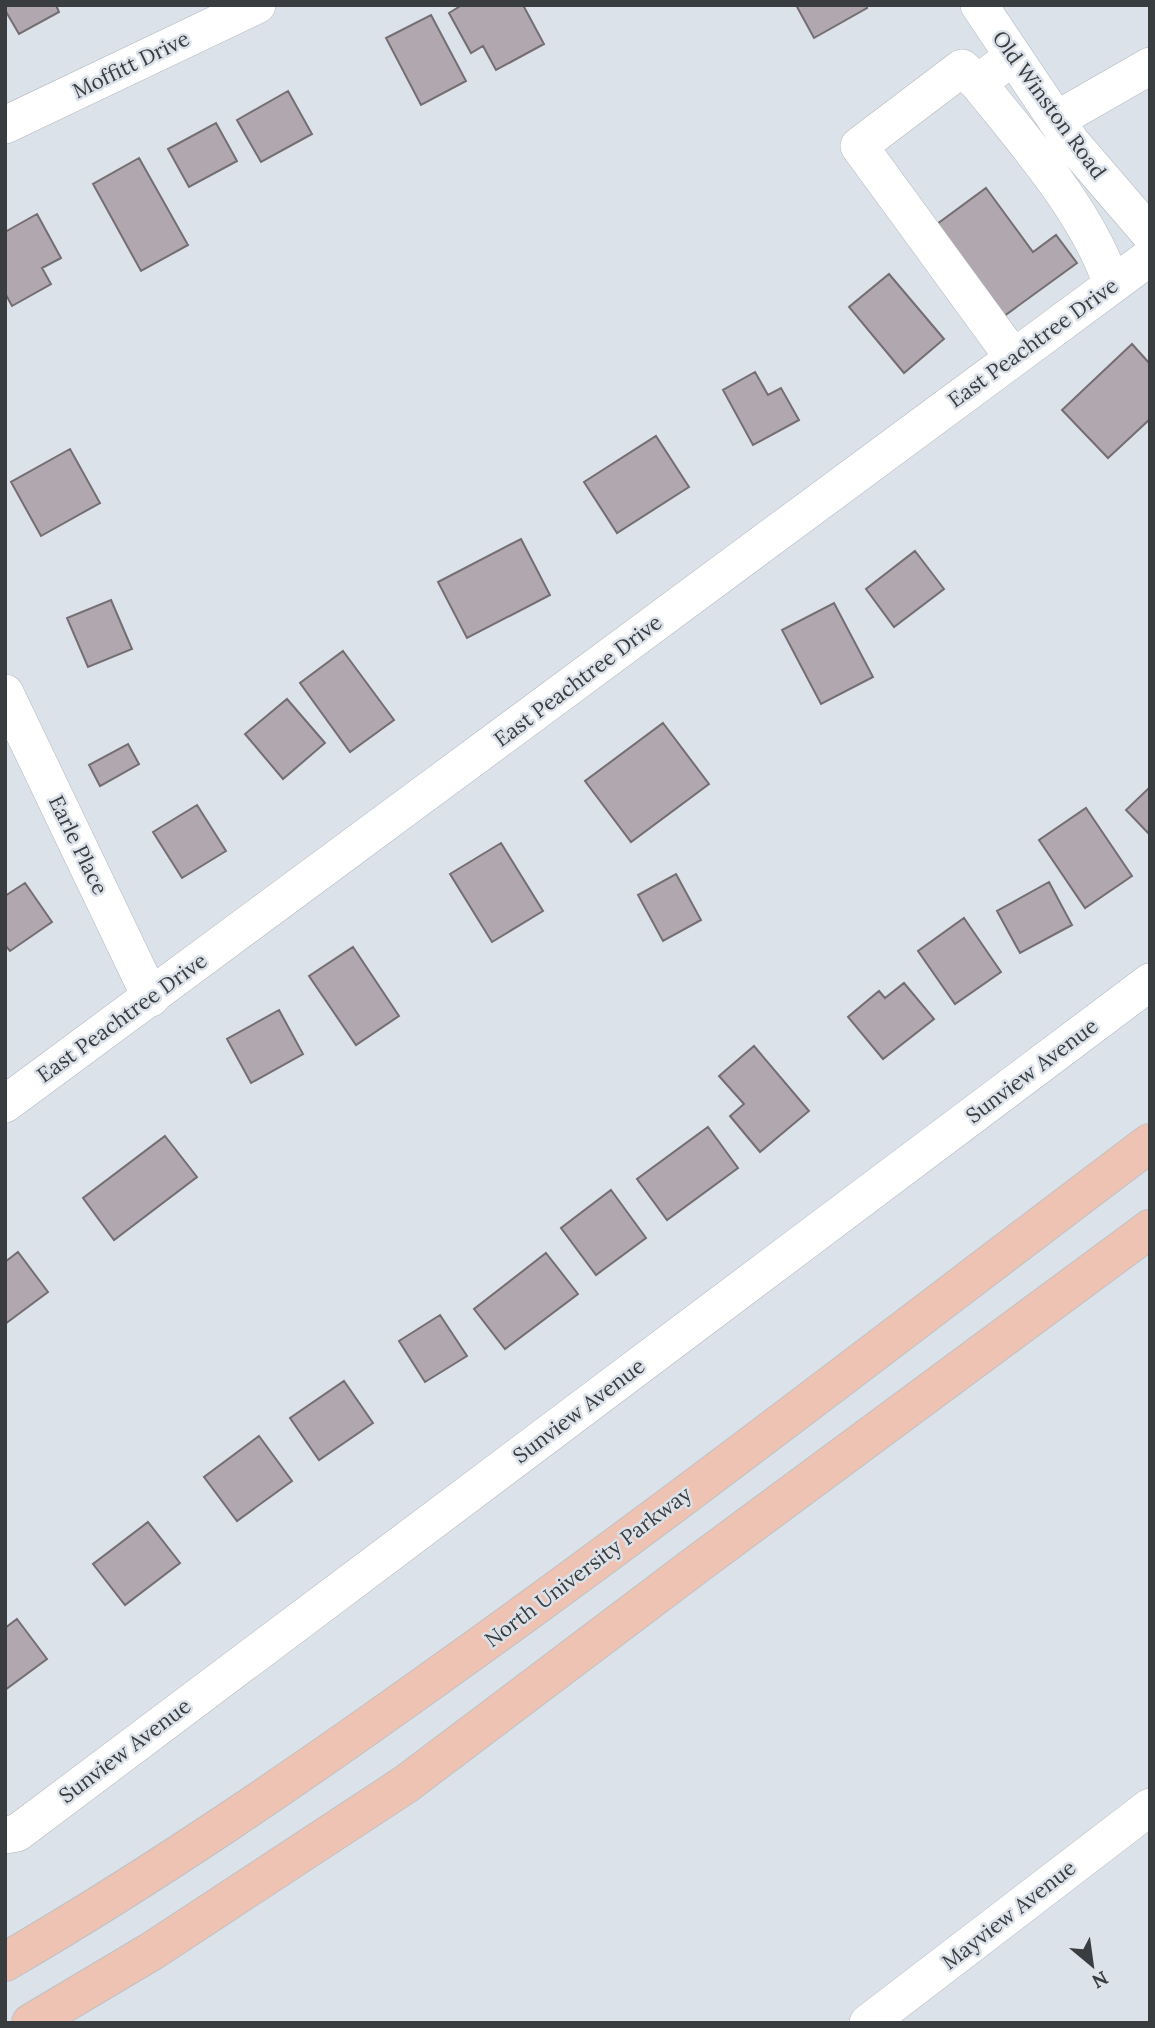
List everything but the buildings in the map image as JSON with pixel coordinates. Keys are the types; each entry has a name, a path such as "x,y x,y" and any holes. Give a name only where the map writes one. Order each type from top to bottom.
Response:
{"main road":[{"name":"North University Parkway","path":"5,1962 84,1916 320,1761 562,1588 1150,1143"},
{"path":"31,2023 152,1951 406,1784 696,1565 1150,1229"}],"street":[{"name":"Moffitt Drive","path":"5,125 257,5"},
{"name":"Old Winston Road","path":"979,5 1071,142 1150,234"},
{"path":"978,83 1012,57"},
{"path":"1056,120 1150,66"},
{"path":"1007,349 859,146 961,68 978,83 1038,157 1080,219 1109,274"},
{"name":"East Peachtree Drive","path":"5,1104 150,998 1007,349 1109,274 1150,257"},
{"name":"Earle Place","path":"5,693 150,998"},
{"name":"Sunview Avenue","path":"5,1835 17,1833 1150,982"},
{"name":"Mayview Avenue","path":"868,2023 1150,1807"}]}
